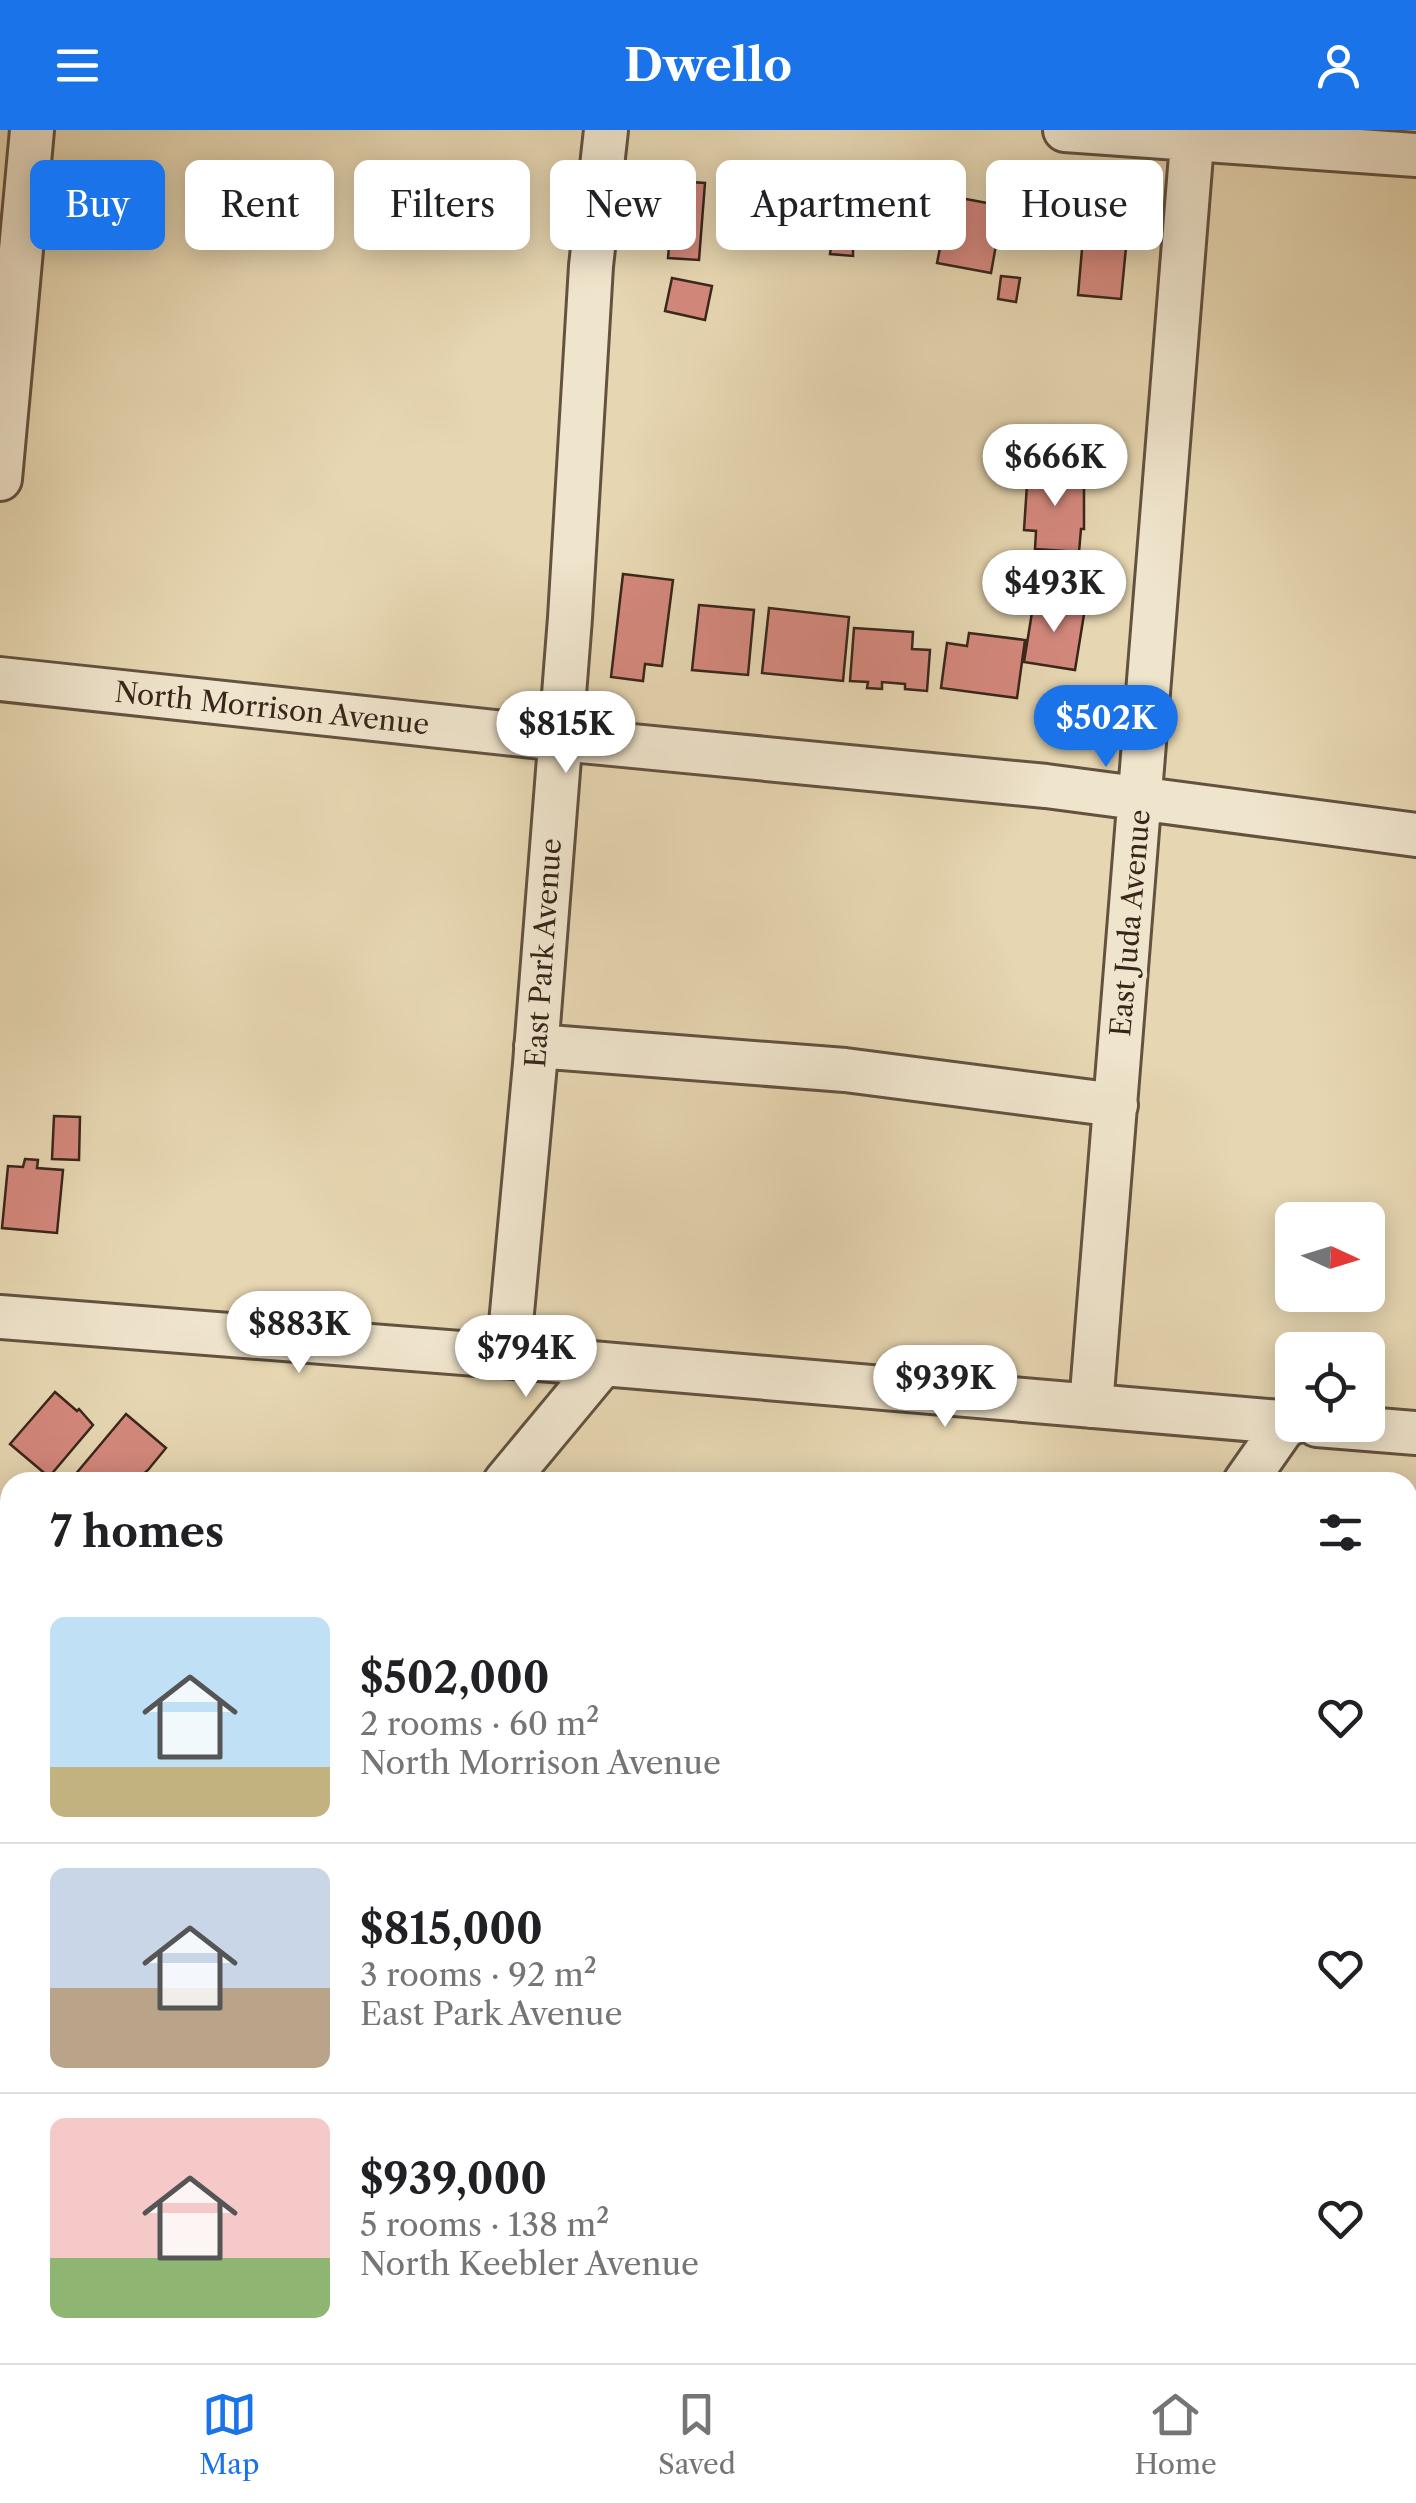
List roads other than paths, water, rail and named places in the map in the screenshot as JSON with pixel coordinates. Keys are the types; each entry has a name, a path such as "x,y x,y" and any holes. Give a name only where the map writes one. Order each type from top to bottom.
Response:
{"street":[{"path":"0,479 32,130"},
{"name":"East Park Avenue","path":"508,1356 579,492 591,266 606,130"},
{"path":"1066,130 1192,135 1416,155"},
{"name":"East Juda Avenue","path":"1091,1406 1192,135"},
{"name":"North Morrison Avenue","path":"0,679 1046,786 1416,835"},
{"path":"536,1046 845,1070 1116,1104"},
{"path":"0,1317 1275,1422"},
{"path":"513,1472 604,1364"},
{"path":"1385,1431 1416,1433"},
{"path":"1254,1472 1282,1442"}]}
